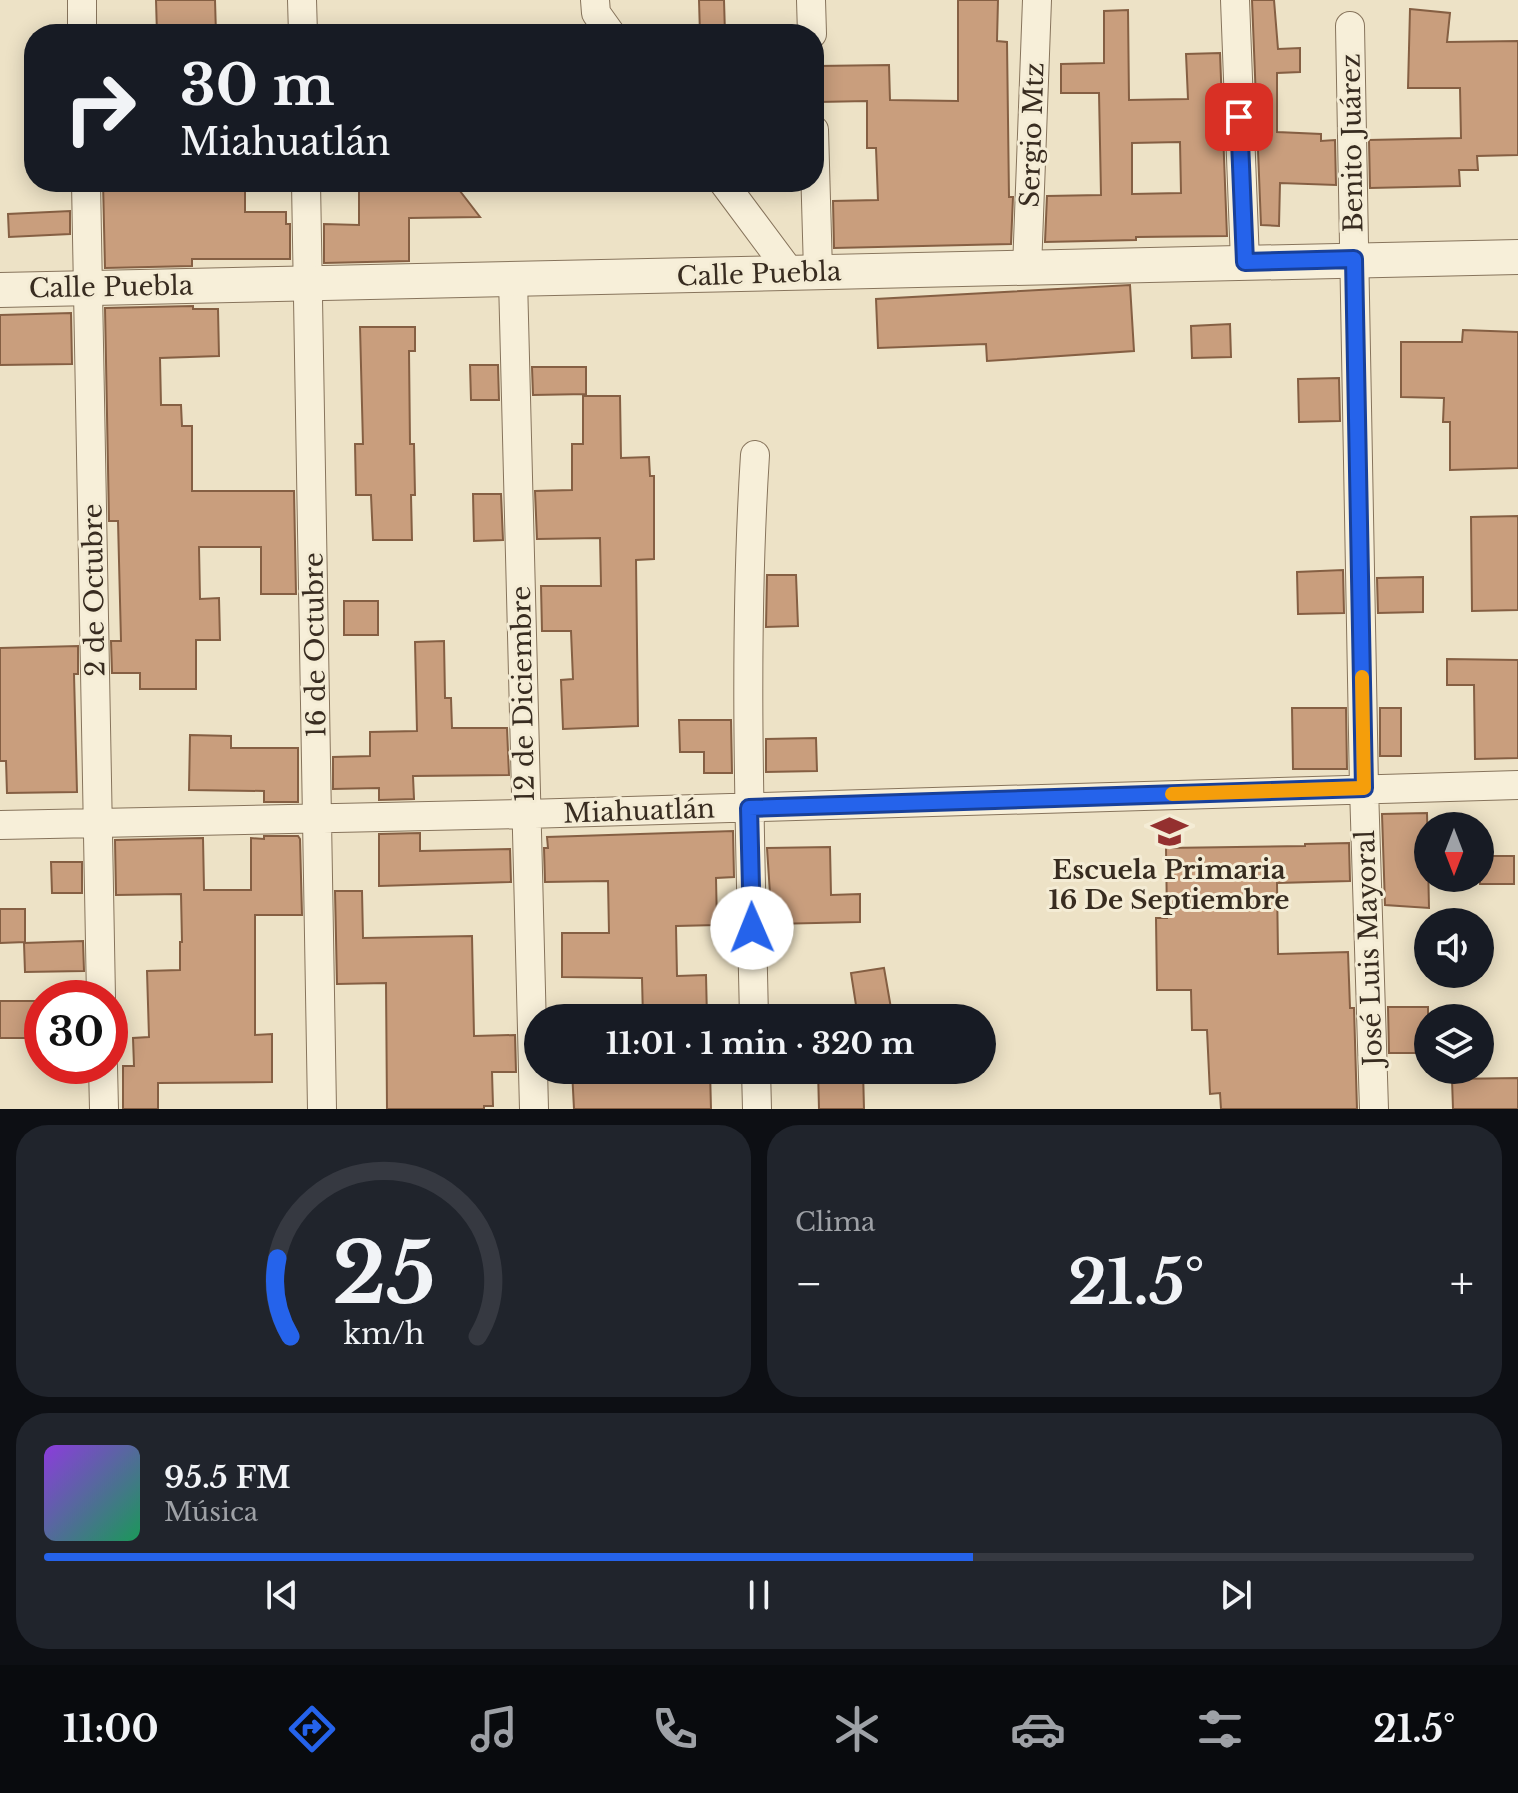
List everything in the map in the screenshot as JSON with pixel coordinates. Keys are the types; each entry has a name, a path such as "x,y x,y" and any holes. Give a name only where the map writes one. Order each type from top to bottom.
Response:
{"street":[{"path":"82,0 82,24"},
{"path":"302,0 303,24"},
{"path":"595,0 596,13 604,24"},
{"path":"811,0 812,24"},
{"name":"Sergio Mtz","path":"1027,269 1037,0"},
{"path":"1235,0 1245,262"},
{"name":"Benito Juárez","path":"1350,26 1354,259"},
{"name":"2 de Octubre","path":"86,192 101,980"},
{"name":"16 de Octubre","path":"306,192 322,1109"},
{"path":"732,192 804,271"},
{"path":"804,271 810,192"},
{"name":"Calle Puebla","path":"0,290 1518,257"},
{"name":"José Luis Mayoral","path":"1354,259 1364,788 1374,1109"},
{"name":"12 de Diciembre","path":"513,279 534,1109"},
{"path":"754,1004 749,808 749,547 755,455"},
{"name":"Miahuatlán","path":"0,825 526,814 1518,785"},
{"path":"103,1084 104,1109"},
{"path":"756,1084 757,1109"}],"building":[{"path":"156,0 215,0 216,24 157,24"},
{"path":"699,0 724,0 725,24 700,24"},
{"path":"958,0 998,0 997,41 1007,42 1009,197 1013,197 1011,244 834,248 833,201 878,200 876,148 867,148 867,101 824,102 824,66 889,65 890,100 958,101"},
{"path":"1252,0 1274,0 1278,49 1300,48 1300,72 1277,73 1277,132 1321,134 1321,141 1335,140 1336,185 1280,183 1279,226 1261,225"},
{"path":"1410,9 1450,13 1447,42 1518,41 1518,155 1477,156 1478,170 1459,170 1460,186 1370,188 1369,140 1461,138 1460,88 1408,88"},
{"path":"1128,10 1129,100 1188,99 1186,54 1220,53 1227,236 1045,242 1047,196 1101,195 1099,93 1061,93 1061,64 1104,63 1104,11","holes":["1180,142 1181,193 1132,194 1132,143"]},
{"path":"103,192 245,192 245,212 286,212 286,224 290,224 290,259 192,259 192,266 105,268"},
{"path":"359,192 461,192 480,217 409,218 409,261 324,263 324,224 359,225"},
{"path":"70,211 70,234 9,237 8,214"},
{"path":"1130,285 1134,351 987,361 986,344 878,348 876,299"},
{"path":"193,306 193,309 218,309 219,356 160,358 161,405 181,405 182,426 192,426 192,491 294,491 296,594 261,594 261,547 199,547 200,599 219,598 220,640 196,640 196,689 140,689 140,673 112,673 111,641 121,641 118,521 109,521 105,308"},
{"path":"71,313 72,364 0,365 0,315"},
{"path":"1230,324 1231,357 1192,358 1191,326"},
{"path":"360,327 415,327 415,351 409,351 410,444 414,444 415,495 411,495 412,540 373,540 371,495 356,495 355,444 363,444"},
{"path":"1463,330 1518,332 1518,468 1450,470 1450,422 1443,422 1444,398 1401,397 1401,342 1462,342"},
{"path":"470,365 498,365 499,400 471,400"},
{"path":"532,367 586,367 586,394 533,395"},
{"path":"1339,378 1340,421 1299,422 1298,379"},
{"path":"583,396 620,396 621,458 649,457 650,476 654,476 654,559 636,560 638,726 563,729 561,680 573,679 571,631 542,631 541,586 601,586 600,538 537,539 535,491 572,490 572,444 583,444"},
{"path":"473,494 501,494 503,540 474,541"},
{"path":"1518,516 1518,610 1472,611 1471,517"},
{"path":"1343,570 1344,613 1298,614 1297,572"},
{"path":"767,575 796,575 798,626 766,627"},
{"path":"1423,577 1423,612 1378,613 1377,578"},
{"path":"344,601 378,601 378,635 344,635"},
{"path":"444,641 445,698 451,698 452,728 507,728 509,775 413,776 414,799 379,800 379,788 333,789 333,757 370,756 370,732 417,731 415,642"},
{"path":"78,646 78,674 74,674 77,792 7,793 6,761 0,761 0,648"},
{"path":"1447,659 1518,660 1518,758 1475,759 1474,685 1447,685"},
{"path":"1292,708 1346,708 1347,769 1293,769"},
{"path":"1380,708 1401,708 1401,756 1380,756"},
{"path":"679,720 731,720 732,773 704,773 704,752 680,752"},
{"path":"190,735 231,736 231,748 298,748 298,802 264,802 264,791 189,790"},
{"path":"816,738 817,771 766,772 766,739"},
{"path":"1414,813 1414,892 1429,892 1429,908 1385,905 1382,814"},
{"path":"733,831 734,877 716,878 717,925 676,926 677,976 706,975 707,1004 643,1004 642,978 562,977 562,933 609,933 608,881 545,882 544,848 548,848 547,837"},
{"path":"420,833 420,851 510,849 511,882 379,886 379,834"},
{"path":"264,836 298,836 300,839 302,915 255,915 255,1035 272,1034 272,1082 158,1083 158,1109 123,1109 123,1084 128,1084 128,1066 134,1066 133,1038 149,1037 147,971 180,970 181,894 116,895 115,840 203,838 204,890 251,890 251,838 264,839"},
{"path":"1349,843 1350,881 1277,883 1278,954 1348,952 1350,1008 1354,1008 1357,1109 1221,1109 1220,1093 1210,1094 1207,1030 1192,1030 1191,990 1157,990 1156,918 1167,918 1166,848"},
{"path":"830,847 831,895 860,894 860,922 772,924 767,848"},
{"path":"1494,856 1514,856 1514,884 1494,884"},
{"path":"51,862 82,862 82,893 52,893"},
{"path":"335,891 362,891 363,938 472,936 474,1036 515,1035 516,1072 492,1072 493,1106 484,1106 484,1109 387,1109 386,983 337,984"},
{"path":"0,909 25,909 25,942 0,943"},
{"path":"83,941 84,971 25,972 24,943"},
{"path":"884,968 890,1004 856,1004 851,973"},
{"path":"0,1001 24,1001 24,1038 0,1038"},
{"path":"1388,1007 1414,1007 1414,1053 1389,1053"},
{"path":"1494,1078 1518,1078 1518,1109 1453,1109 1452,1084 1494,1084"},
{"path":"573,1084 710,1084 711,1109 574,1109"},
{"path":"818,1084 863,1084 864,1109 819,1109"}],"slow traffic":[{"path":"1172,794 1364,788 1362,677"}],"place":[{"name":"Escuela Primaria 16 De Septiembre","path":"1169,831"}],"route":[{"path":"752,928 749,808 1364,788 1354,259 1245,262 1239,117"}]}
